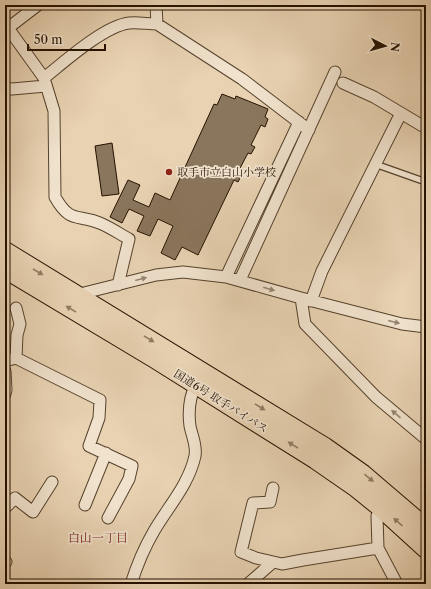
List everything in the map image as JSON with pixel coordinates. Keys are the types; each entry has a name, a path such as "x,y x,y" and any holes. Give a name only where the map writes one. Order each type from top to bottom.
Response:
{"highway":[{"name":"国道6号 取手バイパス","path":"5,251 325,447 363,474 426,528"},
{"name":"国道6号 取手バイパス","path":"5,269 196,384 316,460 382,508 426,549"}],"street":[{"path":"38,5 7,28 45,82 54,111 55,197 62,209 70,216 101,223 129,239 118,285"},
{"path":"156,5 157,24"},
{"path":"5,88 12,89 45,82 81,48 117,26 129,23 157,24 242,79 309,130"},
{"path":"240,280 335,72"},
{"path":"343,83 374,97 426,128"},
{"path":"401,112 322,271 306,299 305,324 376,397 426,439"},
{"path":"226,276 299,122"},
{"path":"76,295 156,275 183,272 226,276 402,324 426,327"},
{"path":"16,308 20,324 8,361 100,400 99,418 89,446 132,466 129,479 108,518"},
{"path":"5,371 5,394"},
{"path":"131,584 138,561 154,531 178,494 189,473 195,455 189,410 190,396 196,384"},
{"path":"85,505 106,454"},
{"path":"5,508 15,498 33,512 52,482"},
{"path":"273,488 270,502 253,503 241,552 256,558 282,564 378,548"},
{"path":"382,508 377,516 378,548 397,584"},
{"path":"248,584 273,562"}],"lane":[{"path":"376,164 426,182"}],"building":[{"path":"222,94 235,99 236,96 268,109 265,117 268,119 265,127 261,125 251,145 255,147 251,154 248,153 238,172 242,174 238,182 234,180 198,255 182,247 175,260 161,253 173,226 158,219 150,236 137,231 144,216 129,209 122,223 110,217 128,180 140,185 133,200 149,207 155,193 170,200 214,104 217,105"},
{"path":"112,143 119,194 102,196 95,146"}],"place":[{"name":"取手市立白山小学校","path":"169,172"}],"district":[{"name":"白山一丁目","path":"98,538"}]}
